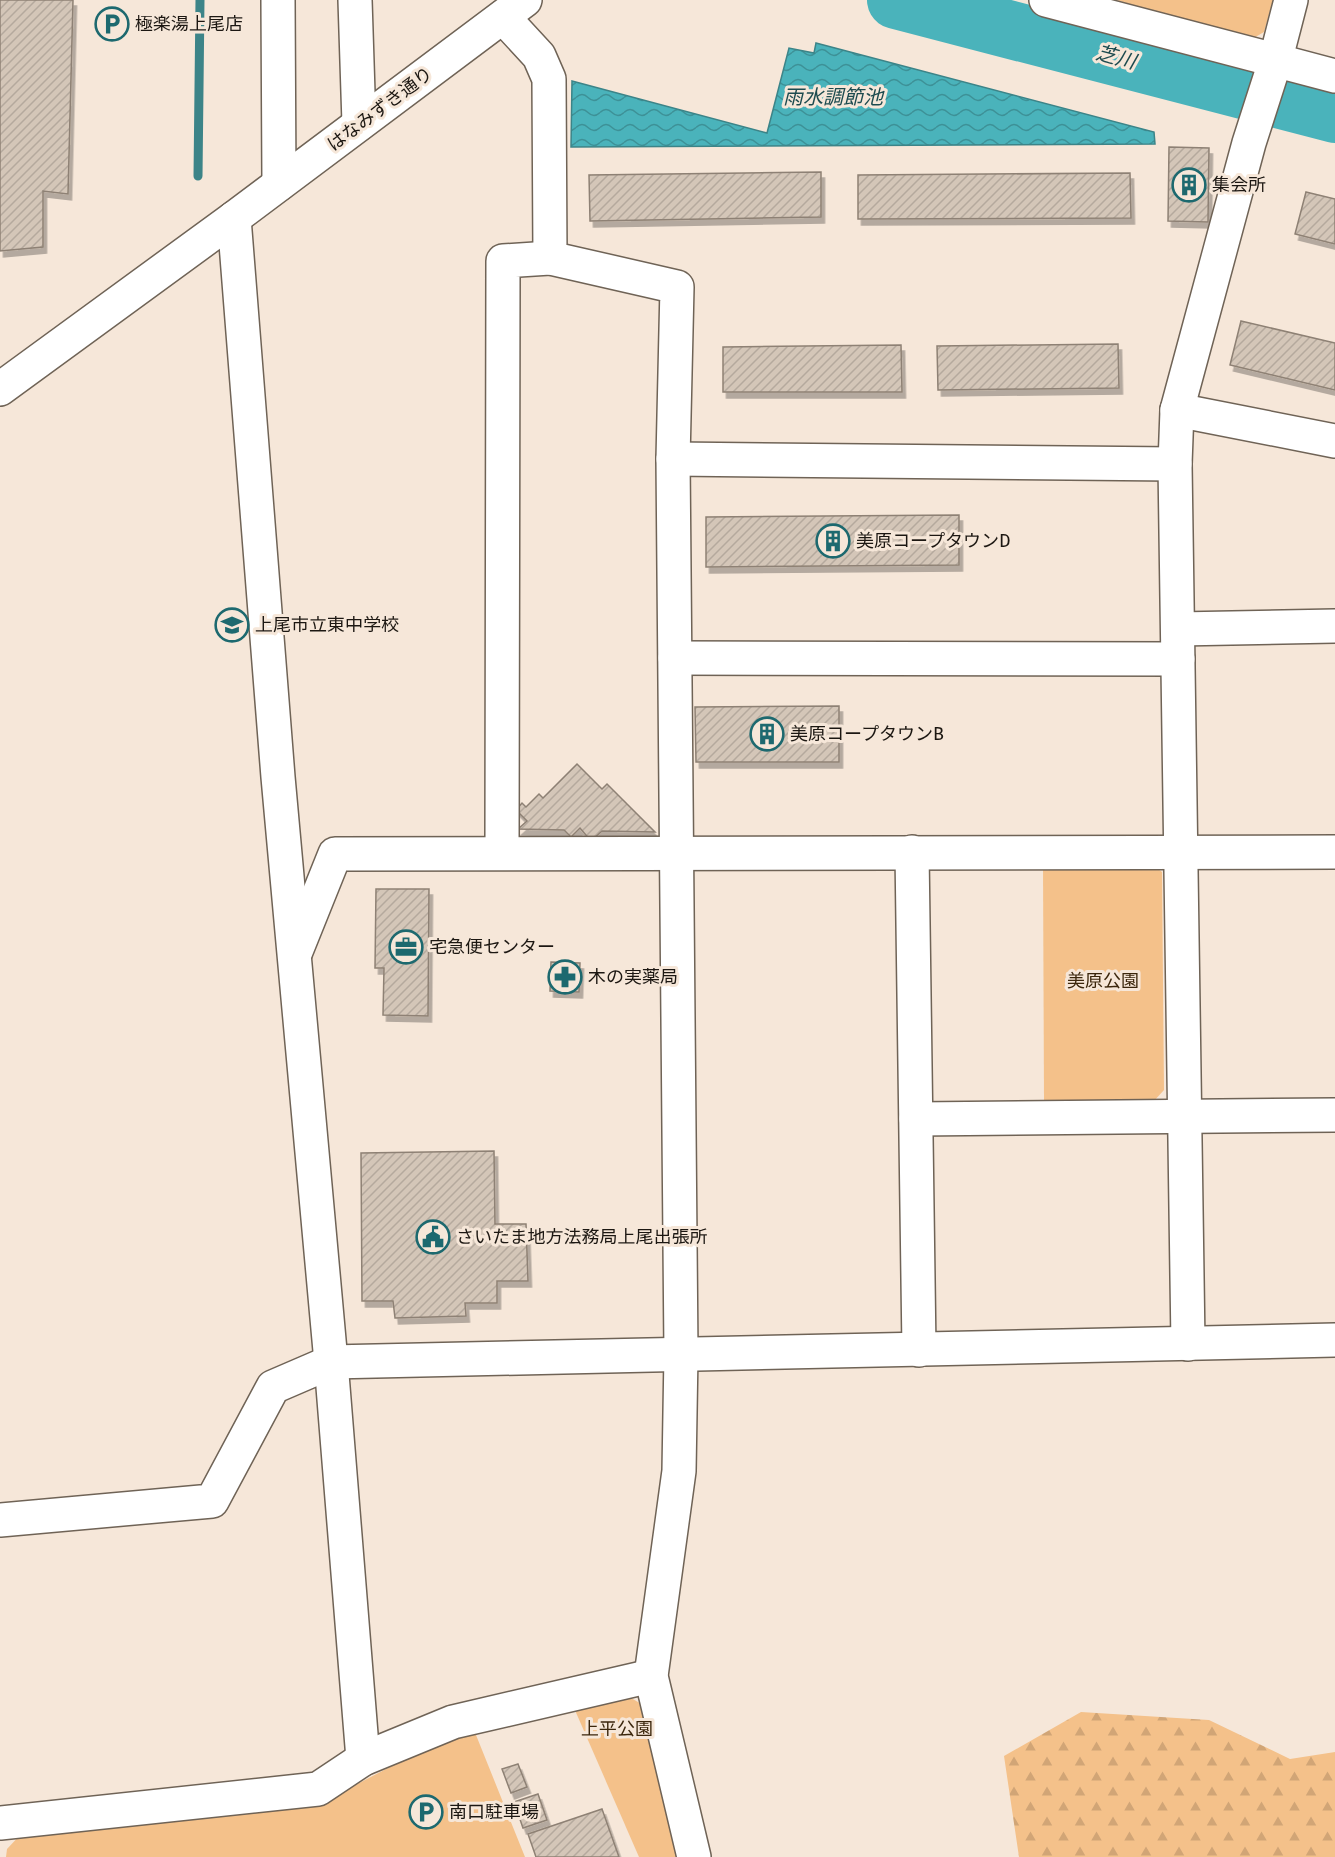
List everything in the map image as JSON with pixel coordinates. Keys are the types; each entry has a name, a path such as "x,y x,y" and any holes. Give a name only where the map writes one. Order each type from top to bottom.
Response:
{"street":[{"path":"278,0 279,184"},
{"path":"355,0 359,124"},
{"path":"1046,0 1335,76"},
{"path":"1188,1344 1175,464 1177,410 1250,140 1276,61 1291,0"},
{"path":"514,9 549,79 549,258"},
{"name":"はなみずき通り","path":"0,389 514,9"},
{"path":"234,218 278,777 331,1362 363,1759"},
{"path":"502,853 502,261 549,258 677,286 673,459 681,1354 680,1471 651,1676 694,1857"},
{"path":"1177,410 1335,441"},
{"path":"673,459 1175,464"},
{"path":"675,658 1178,644 1335,626"},
{"path":"912,852 919,1350"},
{"path":"294,956 335,854 1335,852"},
{"path":"916,1119 1335,1115"},
{"path":"0,1520 212,1502 273,1387 331,1362 1335,1340"},
{"path":"0,1823 318,1789 363,1759 453,1722 651,1676"}],"green space":[{"path":"1116,0 1273,0 1264,32 1252,39"},
{"name":"美原公園","path":"1150,863 1162,872 1164,1090 1153,1102 1044,1101 1043,864"},
{"name":"上平公園","path":"626,1695 643,1705 678,1857 639,1857 574,1708"},
{"path":"1081,1712 1209,1720 1290,1759 1335,1752 1335,1857 1019,1857 1004,1756"},
{"path":"474,1730 525,1857 6,1857 7,1849 23,1832 321,1803 461,1733"}],"water":[{"name":"雨水調節池","path":"816,43 1154,132 1155,144 571,147 572,81 767,133 789,48 814,53"}],"building":[{"path":"0,0 73,0 68,194 43,191 43,247 0,251"},
{"name":"集会所","path":"1169,147 1209,148 1208,222 1168,221"},
{"path":"821,172 821,217 590,221 589,175"},
{"path":"1130,173 1131,218 858,219 858,175"},
{"path":"1306,192 1335,199 1335,244 1295,234"},
{"path":"1241,321 1335,343 1335,390 1230,365"},
{"path":"1118,344 1119,388 938,390 937,346"},
{"path":"901,345 902,392 723,392 723,347"},
{"name":"美原コープタウンD","path":"959,515 959,565 706,567 706,517"},
{"name":"美原コープタウンB","path":"839,706 839,762 696,762 695,707"},
{"path":"577,764 602,789 607,784 655,832 602,831 591,841 580,828 571,837 564,830 518,829 527,821 516,810 522,803 526,807 539,794 543,798"},
{"path":"376,889 429,889 428,1016 383,1015 384,968 375,968"},
{"path":"551,962 580,963 579,992 550,991"},
{"path":"494,1151 495,1224 526,1224 528,1281 497,1281 497,1303 465,1303 466,1316 395,1318 393,1301 362,1301 361,1153"},
{"path":"518,1764 527,1787 511,1793 502,1769"},
{"path":"538,1794 547,1820 523,1828 514,1802"},
{"path":"602,1809 619,1857 536,1857 528,1834"}],"waterway":[{"path":"198,176 200,0"},
{"name":"芝川","path":"896,0 1335,114"}],"place":[{"name":"極楽湯上尾店","path":"112,24"},
{"name":"集会所","path":"1189,185"},
{"name":"美原コープタウンD","path":"833,541"},
{"name":"上尾市立東中学校","path":"232,625"},
{"name":"美原コープタウンB","path":"767,734"},
{"name":"宅急便センター","path":"406,947"},
{"name":"木の実薬局","path":"565,977"},
{"name":"さいたま地方法務局上尾出張所","path":"433,1237"},
{"name":"南口駐車場","path":"426,1812"}]}
